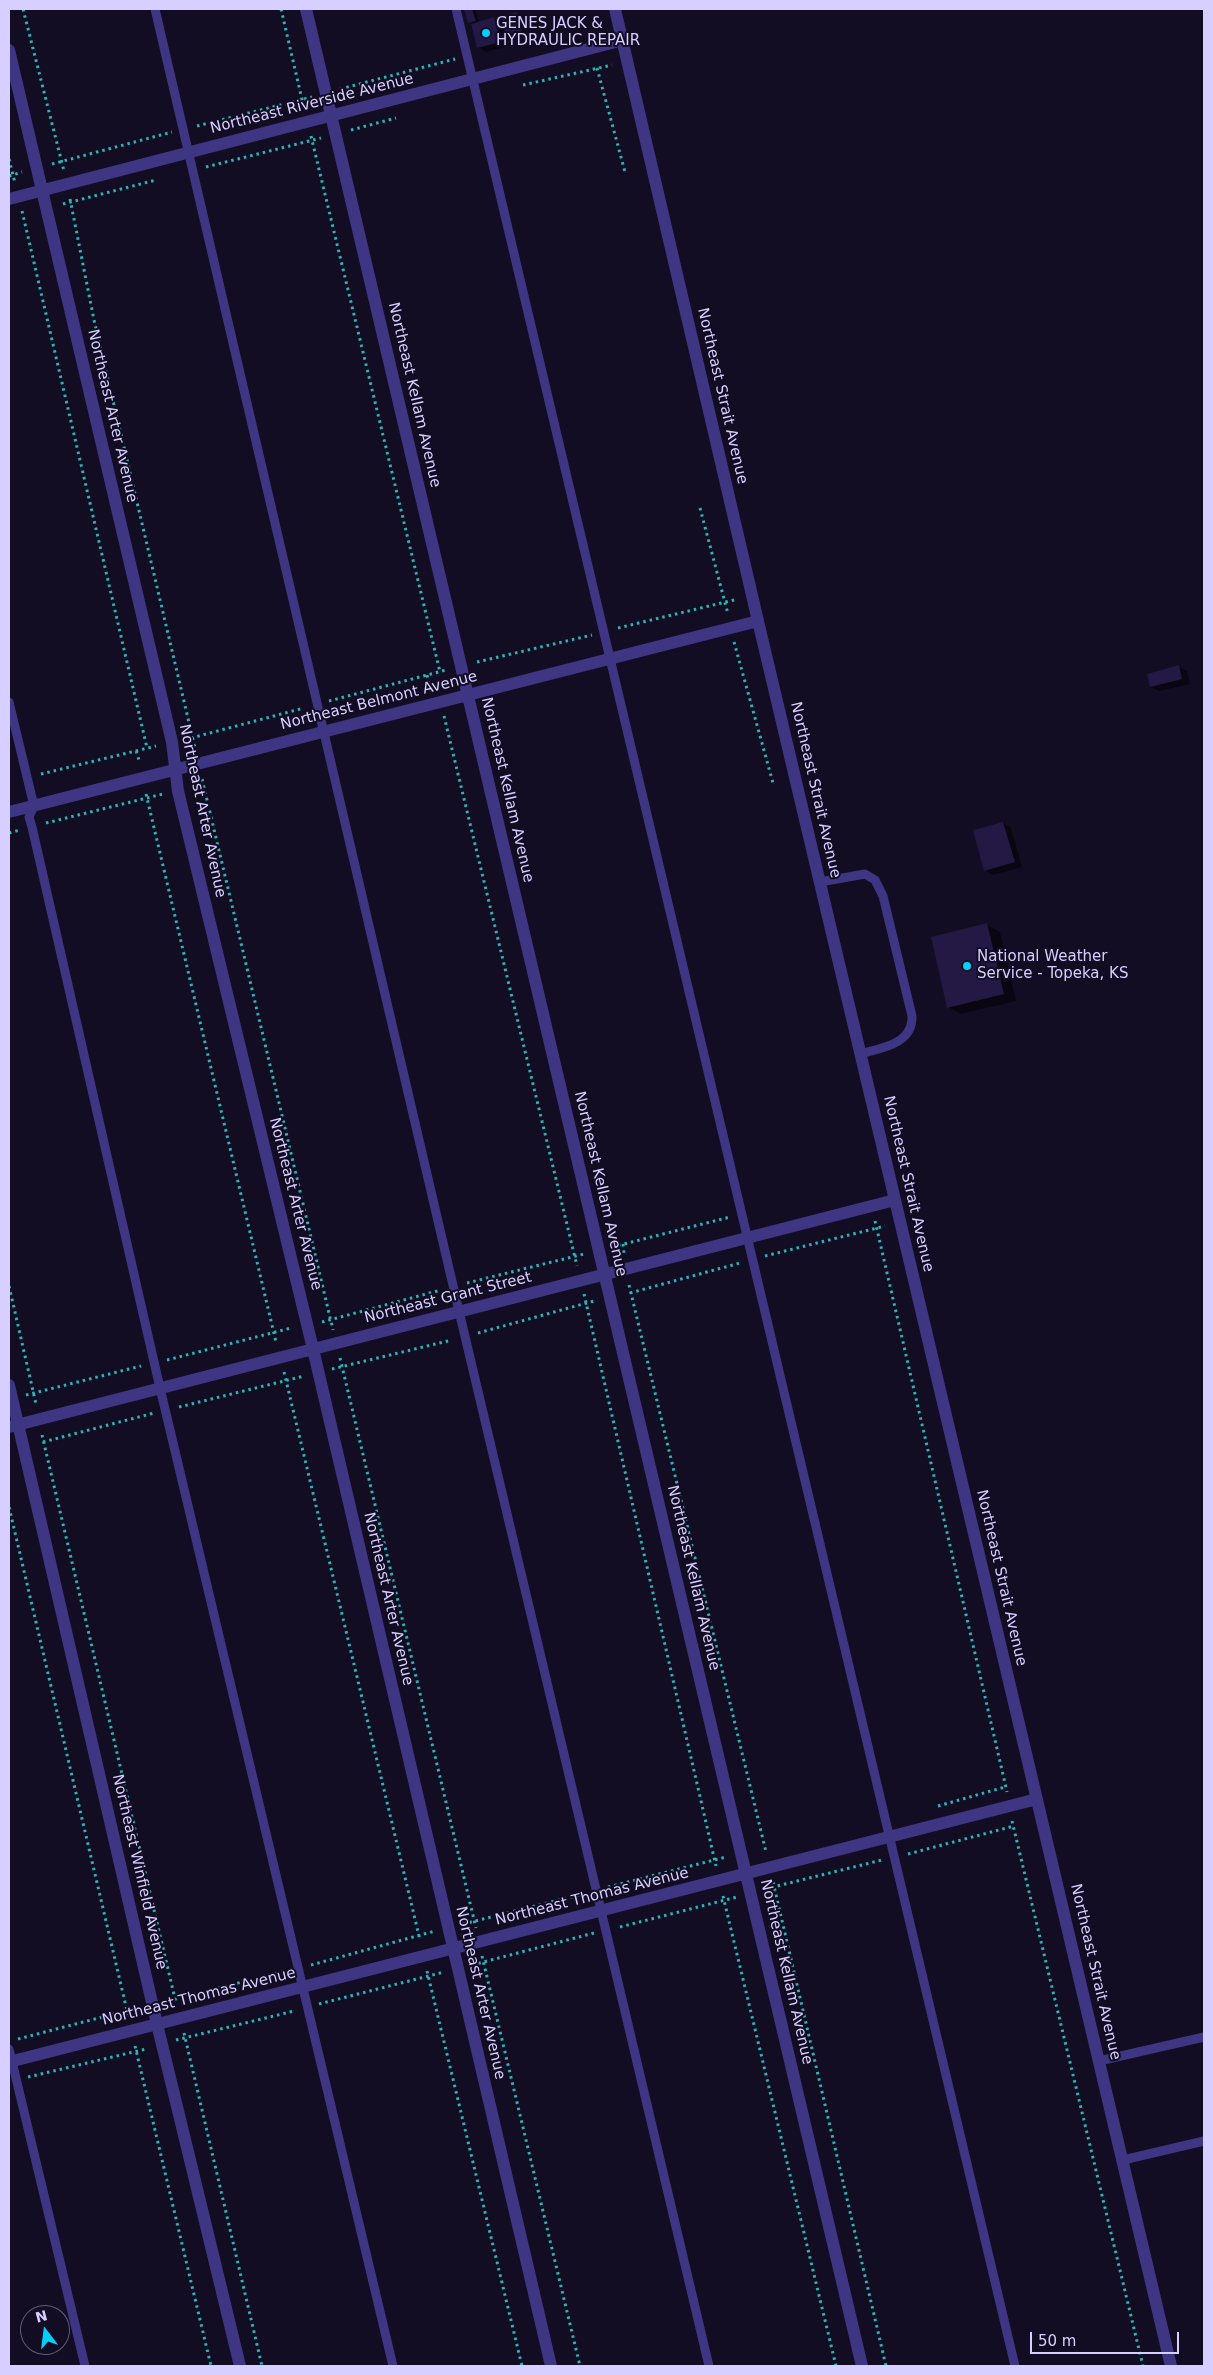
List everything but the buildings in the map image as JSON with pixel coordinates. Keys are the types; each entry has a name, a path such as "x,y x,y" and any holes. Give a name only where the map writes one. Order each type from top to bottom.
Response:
{"street":[{"name":"Northeast Kellam Avenue","path":"306,9 862,2366"},
{"name":"Northeast Strait Avenue","path":"616,9 758,621 1171,2366"},
{"name":"Northeast Riverside Avenue","path":"14,197 623,40"},
{"name":"Northeast Arter Avenue","path":"9,50 172,742 178,791 313,1349 551,2366"},
{"name":"Northeast Belmont Avenue","path":"9,812 758,621"},
{"name":"Northeast Grant Street","path":"13,1425 895,1200"},
{"name":"Northeast Winfield Avenue","path":"9,1385 13,1425 24,1448 152,2003 240,2366"},
{"name":"Northeast Thomas Avenue","path":"10,2057 132,2030 303,1988 1037,1799"}],"lane":[{"path":"155,9 190,152 459,1311 603,1910 709,2366"},
{"path":"456,9 603,632 749,1237 1015,2366"},
{"path":"9,702 34,806 30,817 32,827 154,1363 392,2366"},
{"path":"820,882 865,874 875,880 883,896 912,1016 912,1026 906,1036 897,1043 860,1054"},
{"path":"1099,2061 1204,2037"},
{"path":"10,2057 85,2366"},
{"path":"1122,2160 1204,2141"}],"path":[{"path":"23,9 67,184 94,320 580,2366"},
{"path":"281,9 440,672"},
{"path":"11,175 467,56"},
{"path":"597,68 625,172"},
{"path":"9,159 14,197 147,748"},
{"path":"700,508 730,628 773,783"},
{"path":"27,778 193,738 461,666 752,595"},
{"path":"427,675 434,704 444,717 581,1280 724,1901 836,2366"},
{"path":"136,751 144,778 147,798 279,1357 287,1380 522,2366"},
{"path":"9,832 178,791"},
{"path":"872,1206 1006,1787 1009,1807 1143,2366"},
{"path":"12,1400 230,1345 274,1331 331,1320 454,1286 743,1213"},
{"path":"24,1448 166,1410 465,1336 876,1228"},
{"path":"623,1244 631,1293 765,1846 886,2366"},
{"path":"9,1286 35,1393 38,1419 262,2366"},
{"path":"9,1507 211,2366"},
{"path":"932,1807 1006,1787"},
{"path":"16,2080 136,2052 1014,1826"},
{"path":"9,2042 152,2003 175,2000 765,1846"}],"place":[{"name":"GENES JACK & HYDRAULIC REPAIR","path":"486,33"},
{"name":"National Weather Service - Topeka, KS","path":"967,966"}]}
